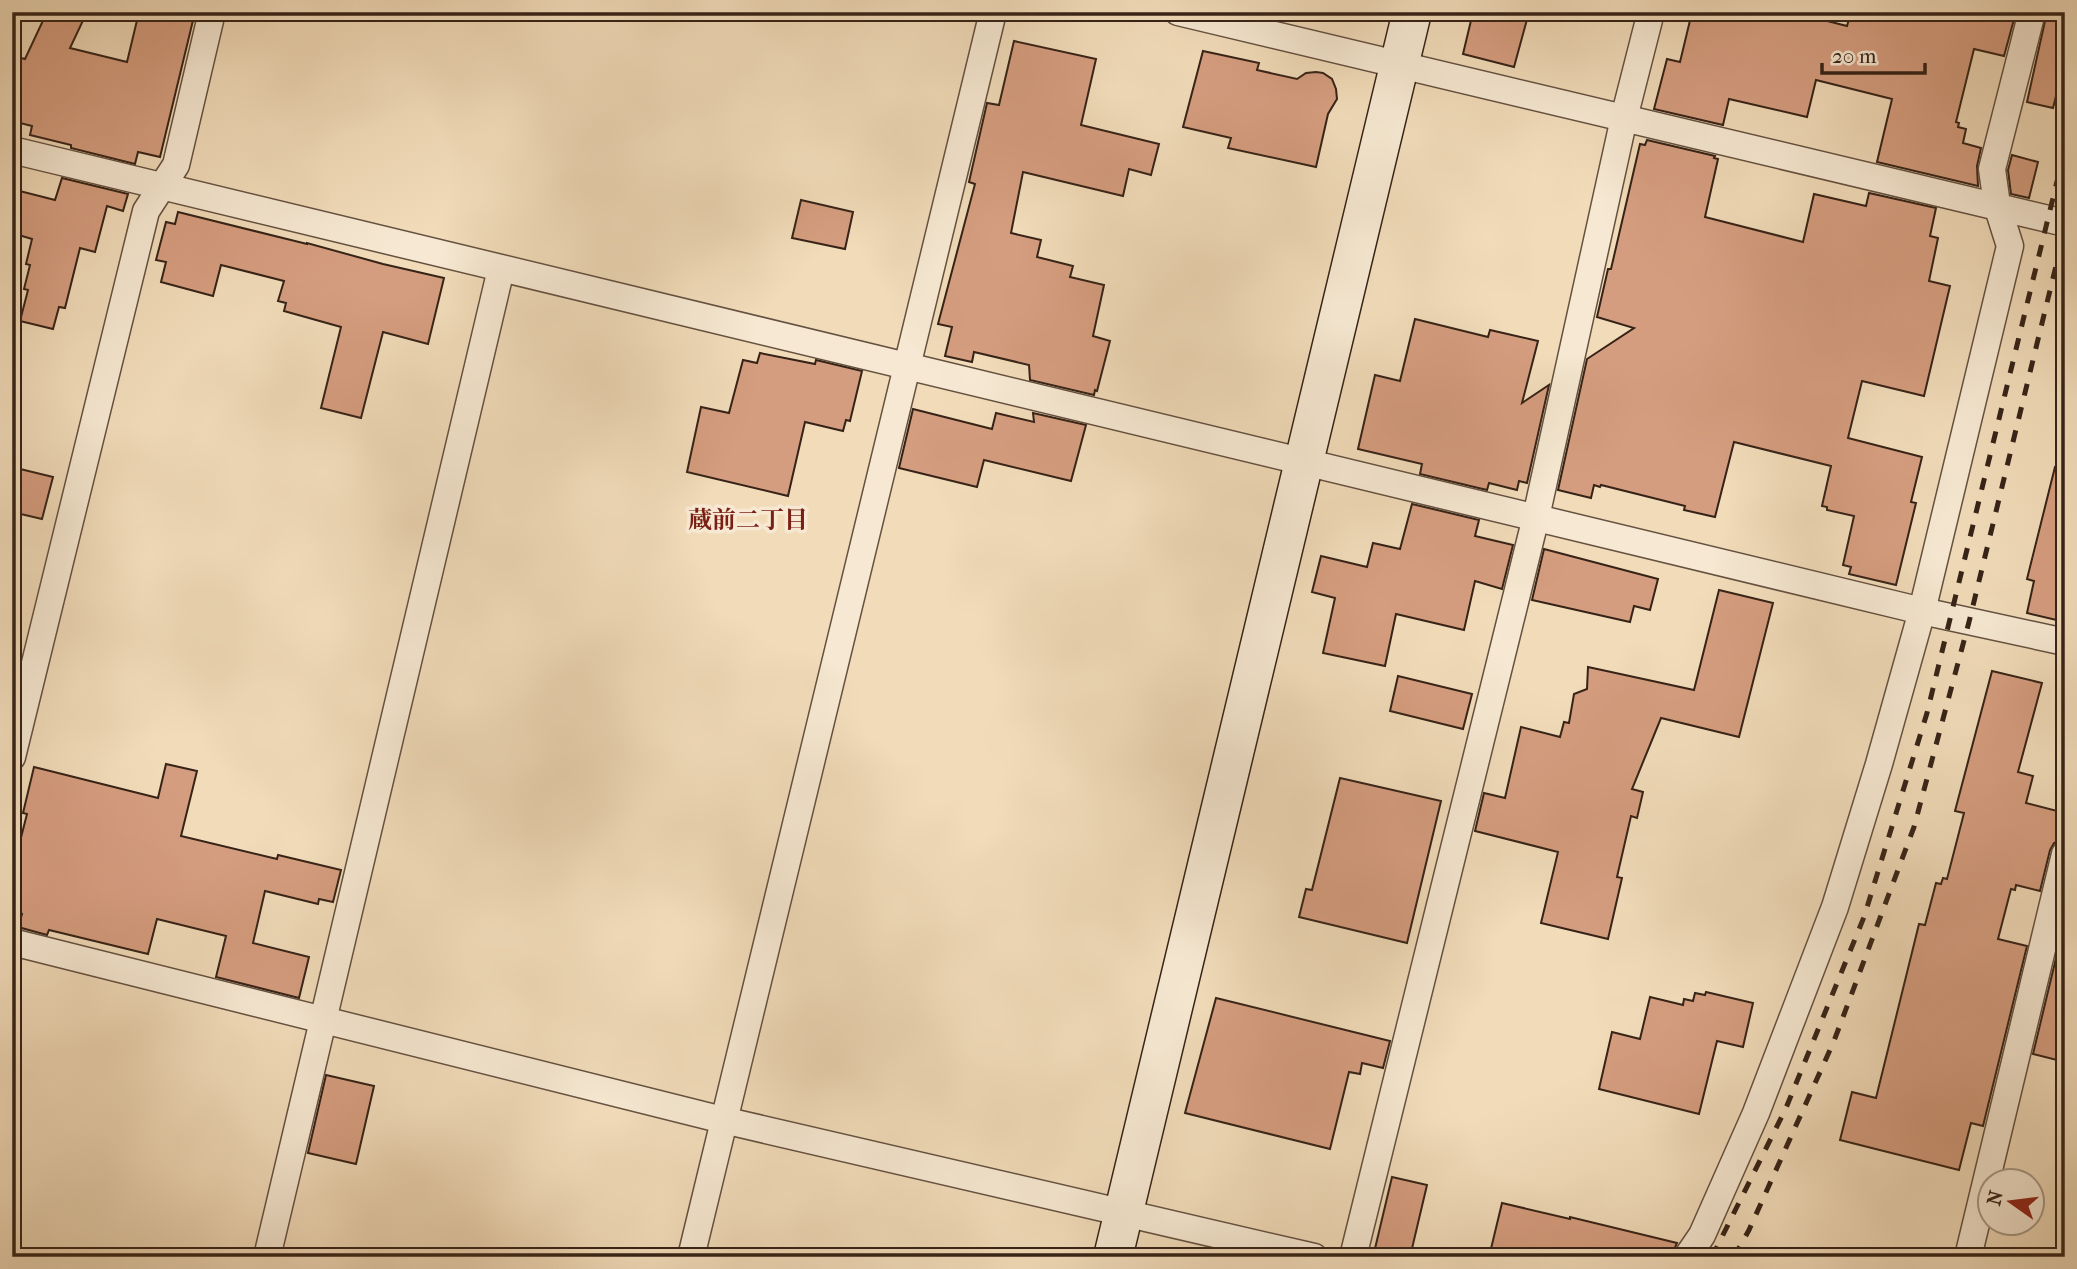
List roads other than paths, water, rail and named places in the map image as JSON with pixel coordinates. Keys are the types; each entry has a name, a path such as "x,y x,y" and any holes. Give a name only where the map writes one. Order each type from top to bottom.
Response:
{"street":[{"path":"12,757 146,211 176,165 212,12"},
{"path":"691,1257 993,12"},
{"path":"1178,12 2065,223"},
{"path":"1113,1257 1412,12"},
{"path":"1353,1257 1536,517 1624,118 1651,12"},
{"path":"1687,1257 1702,1235 1756,1113 1835,907 1922,611 2010,246 1997,205 1993,169 2032,12"},
{"path":"12,150 1922,611 2065,642"},
{"path":"267,1257 501,269"},
{"path":"1968,1257 2065,854"},
{"path":"12,942 723,1120 1314,1257"}],"railway":[{"path":"1712,1257 1786,1108 1864,917 1927,713 2065,149"},
{"path":"1734,1257 1749,1230 1834,1041 1914,827 1969,622 2065,229"}],"district":[{"name":"蔵前二丁目","path":"748,520"}]}
